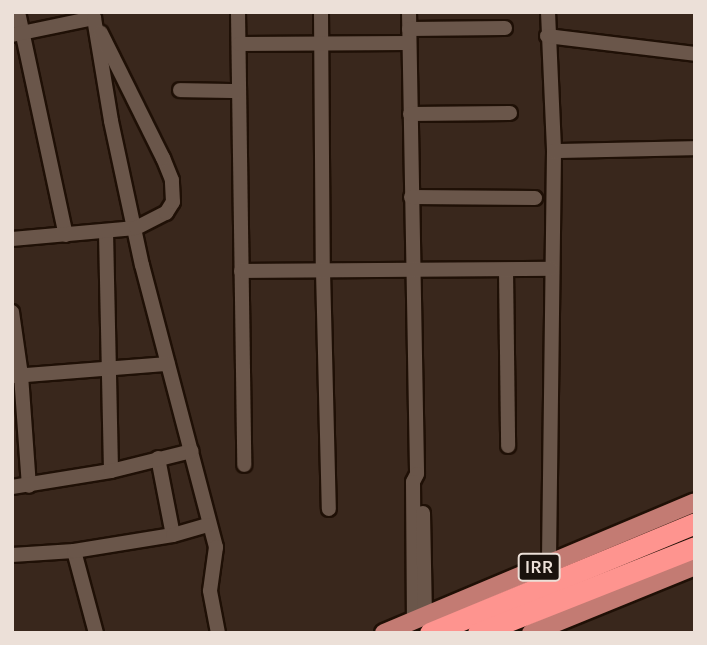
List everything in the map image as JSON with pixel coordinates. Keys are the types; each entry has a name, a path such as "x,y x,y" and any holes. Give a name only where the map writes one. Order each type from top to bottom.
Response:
{"highway":[{"name":"IRR","path":"423,622 695,523"},
{"name":"IRR","path":"478,633 695,547"}],"main road":[{"name":"IRR","path":"384,633 423,622 549,563 695,502"},
{"path":"531,633 695,566"}],"street":[{"path":"18,12 17,34 65,235"},
{"path":"238,12 244,465"},
{"path":"321,12 323,271 329,509"},
{"path":"409,12 411,270 417,474 413,482 423,622"},
{"path":"548,12 554,151 549,563"},
{"path":"17,34 93,15"},
{"path":"12,239 136,228 171,208 172,180 93,15"},
{"path":"93,15 111,121 168,364 208,525 216,547 210,591 218,633"},
{"path":"239,44 321,44 505,28"},
{"path":"547,36 695,54"},
{"path":"180,90 239,91"},
{"path":"410,114 510,113"},
{"path":"554,151 695,148"},
{"path":"411,197 535,198"},
{"path":"106,232 111,471"},
{"path":"241,271 551,269"},
{"path":"506,270 508,446"},
{"path":"12,313 29,486"},
{"path":"17,375 168,364"},
{"path":"12,487 111,471 191,451"},
{"path":"158,458 173,535"},
{"path":"12,555 74,551 173,535 208,525"},
{"path":"74,551 96,633"}]}
